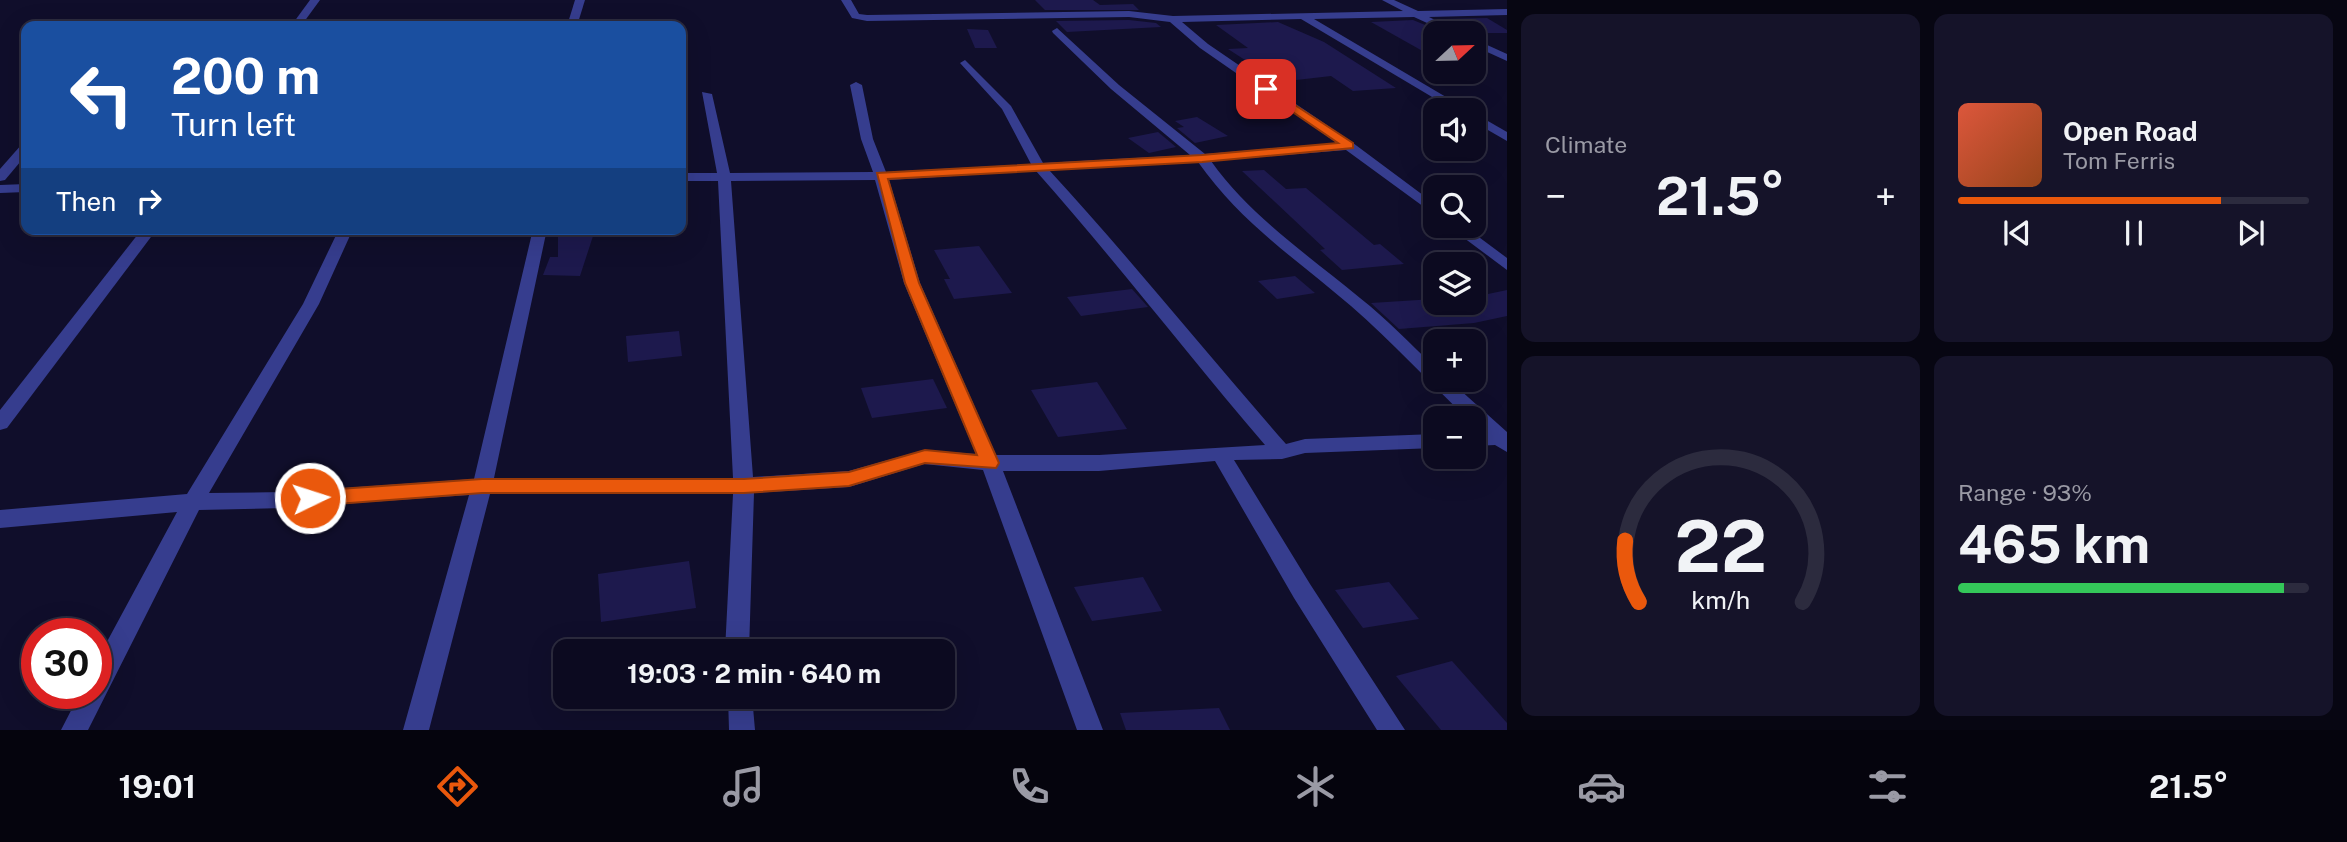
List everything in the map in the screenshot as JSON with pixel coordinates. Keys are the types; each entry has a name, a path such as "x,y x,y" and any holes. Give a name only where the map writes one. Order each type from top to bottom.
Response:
{"street":[{"path":"300,21 315,0"},
{"path":"574,21 580,0"},
{"path":"846,0 855,16 867,19 1129,14 1172,19 1507,12"},
{"path":"1112,0 1129,14"},
{"path":"1387,0 1431,21"},
{"path":"1301,15 1442,98"},
{"path":"1172,19 1204,46 1349,146 1423,202"},
{"path":"1057,31 1115,86 1202,158 1221,186 1260,226 1357,303 1423,366"},
{"path":"1486,48 1507,58"},
{"path":"965,63 1007,108 1039,167 1111,246 1196,353 1282,452"},
{"path":"856,85 867,139 881,176 912,283 990,463 1090,730"},
{"path":"706,94 726,176 724,203 744,486 738,639"},
{"path":"1486,124 1507,137"},
{"path":"686,177 881,176 1202,158 1349,146"},
{"path":"0,177 21,154"},
{"path":"0,189 21,188"},
{"path":"0,423 145,235"},
{"path":"112,656 193,502 311,304 343,235"},
{"path":"416,730 482,486 539,235"},
{"path":"1471,238 1507,265"},
{"path":"1450,392 1504,440"},
{"path":"1486,439 1504,440"},
{"path":"0,519 193,502 285,500 482,486 744,486 849,479 925,457 990,463 1099,463 1220,453 1282,452 1305,446 1423,441"},
{"path":"1220,453 1302,591 1392,730"},
{"path":"74,730 85,709"},
{"path":"741,709 742,730"}],"building":[{"path":"1035,0 1093,0 1100,5 1133,4 1139,10 1045,10"},
{"path":"1487,18 1507,30 1507,33 1486,33 1486,21 1444,19"},
{"path":"1129,20 1156,23 1161,27 1067,32 1056,21"},
{"path":"1413,20 1423,24 1423,51 1371,22"},
{"path":"1278,22 1324,42 1396,88 1353,91 1331,76 1279,82 1228,49 1248,48 1216,25"},
{"path":"967,29 988,30 997,48 975,48"},
{"path":"1197,117 1228,136 1195,143 1177,128 1184,127 1175,121"},
{"path":"1158,132 1176,147 1149,153 1128,138"},
{"path":"1264,170 1286,189 1306,188 1374,245 1380,244 1404,264 1342,270 1320,250 1325,249 1242,171"},
{"path":"593,235 580,276 543,275 550,257 558,257 558,236"},
{"path":"979,246 1012,293 954,299 944,279 950,279 934,250"},
{"path":"1295,276 1315,293 1277,299 1258,281"},
{"path":"1132,289 1148,307 1081,316 1067,297"},
{"path":"1507,290 1507,316 1474,323 1399,329 1371,303 1423,300 1423,315 1486,315 1486,294"},
{"path":"679,331 682,356 628,362 626,336"},
{"path":"933,379 947,408 872,418 861,388"},
{"path":"1097,382 1127,429 1058,437 1031,390"},
{"path":"689,561 696,608 601,622 598,574"},
{"path":"1143,577 1162,611 1092,621 1074,587"},
{"path":"1389,582 1419,619 1363,628 1335,590"},
{"path":"1452,661 1507,723 1507,730 1441,730 1396,676"},
{"path":"1219,708 1230,730 1126,730 1120,713"}],"route":[{"path":"310,498 482,486 744,486 849,479 893,464 925,457 990,463 912,283 881,176 1202,158 1349,146 1266,89"}]}
